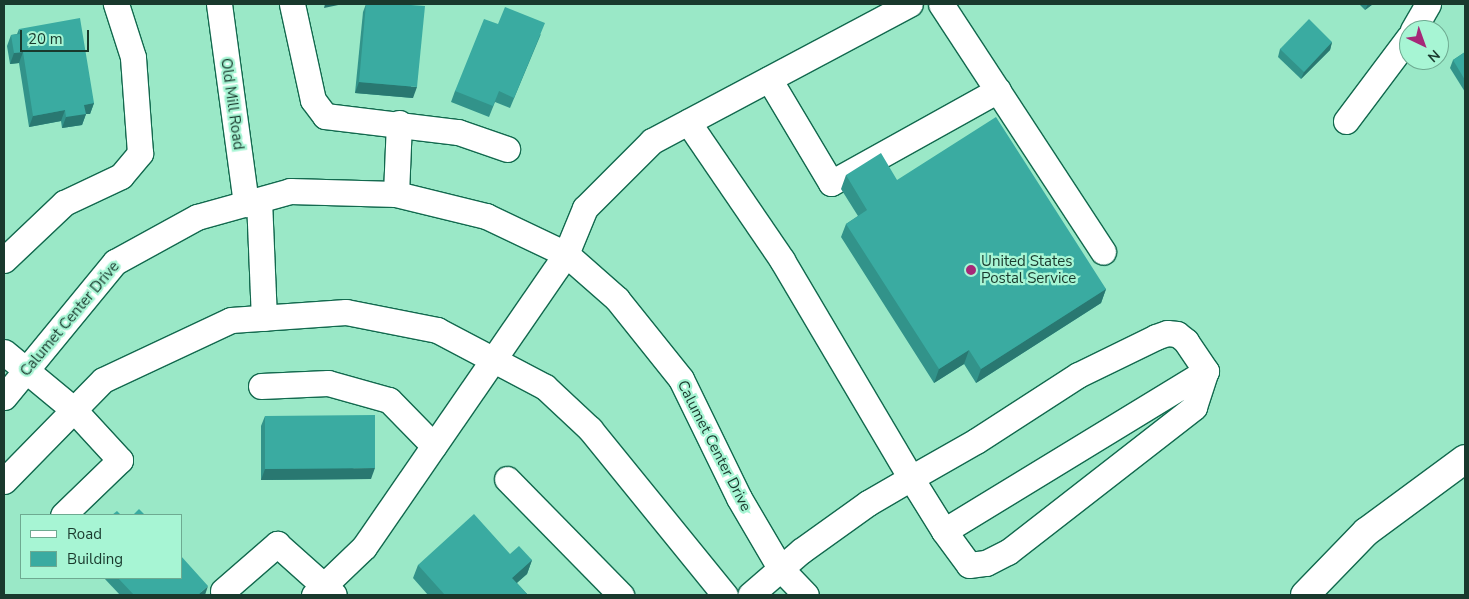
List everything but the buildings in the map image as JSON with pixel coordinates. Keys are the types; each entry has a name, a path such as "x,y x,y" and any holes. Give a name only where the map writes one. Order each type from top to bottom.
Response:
{"highway":[{"path":"1305,595 1366,532 1465,459"}],"street":[{"path":"4,260 64,204 122,176 140,153 133,57 116,4"},
{"name":"Old Mill Road","path":"219,4 253,202 264,318"},
{"path":"292,4 313,100 325,116 399,123 458,132 507,149"},
{"path":"223,591 277,544 324,592 364,547 494,360 566,254 585,208 652,141 910,4"},
{"path":"941,4 1103,252"},
{"path":"1419,20 1428,4"},
{"path":"1346,121 1399,50"},
{"path":"769,78 831,183 998,90"},
{"path":"688,122 782,260 911,478 944,531 969,565 986,563 1008,552 1194,407 1206,371"},
{"path":"396,194 399,123"},
{"name":"Calumet Center Drive","path":"4,397 115,262 197,218 290,191 396,194 486,216 566,254 617,299 681,379 739,498 780,568 806,595"},
{"path":"4,481 103,380 231,320 346,312 436,330 545,387 590,429 725,595"},
{"path":"750,595 780,568 868,503 976,441 1078,375 1167,333 1186,341 1206,371"},
{"path":"4,352 28,369 74,410 120,460 64,514"},
{"path":"944,531 1206,371"},
{"path":"261,386 328,383 389,400 434,446"},
{"path":"507,479 621,595"}],"place":[{"name":"United States Postal Service","path":"971,270"}]}
